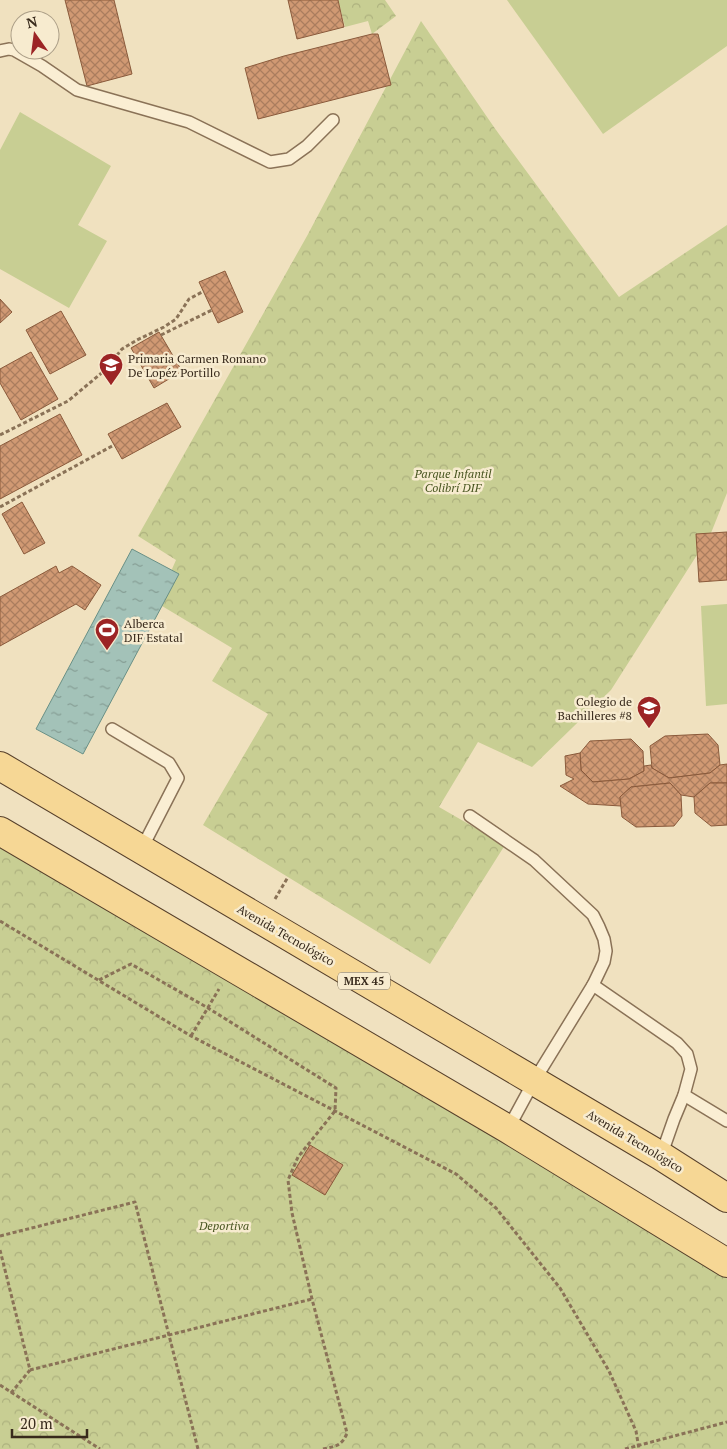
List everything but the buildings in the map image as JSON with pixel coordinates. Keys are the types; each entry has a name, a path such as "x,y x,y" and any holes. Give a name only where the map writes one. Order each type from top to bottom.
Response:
{"main road":[{"name":"Avenida Tecnológico","path":"0,766 661,1156 727,1198"},
{"path":"0,831 508,1129 727,1263"}],"lane":[{"path":"0,52 9,49 14,50 42,66 77,90 189,122 270,162 290,159 308,146 333,120"},
{"path":"112,729 170,763 178,778 141,850"},
{"path":"470,816 534,860 593,915 602,933 606,951 604,962 593,985 534,1081 508,1129"},
{"path":"593,985 677,1043 688,1054 690,1070 684,1095 661,1156"},
{"path":"684,1095 727,1120"}],"path":[{"path":"0,435 68,401 104,371 122,349 170,323 176,318 189,299 204,291"},
{"path":"161,336 212,310"},
{"path":"0,507 114,444"},
{"path":"0,921 191,1036 456,1174 496,1208 560,1288 609,1371 636,1431 639,1447"},
{"path":"98,980 131,964 208,1008 336,1088 335,1111 298,1157 288,1180 292,1213 312,1299 347,1433 339,1445 323,1449"},
{"path":"191,1036 232,968"},
{"path":"0,1236 135,1202 198,1449"},
{"path":"0,1250 30,1370"},
{"path":"11,1393 30,1370 312,1299"},
{"path":"0,1386 100,1449"},
{"path":"625,1449 639,1447 727,1422"}],"green space":[{"path":"338,0 385,0 396,16 372,34 368,21 345,27"},
{"path":"507,0 727,0 727,46 603,134"},
{"name":"Parque Infantil Colibrí DIF","path":"421,21 496,130 619,297 727,225 727,493 711,533 611,690 532,767 478,742 439,807 505,845 430,964 203,825 268,714 212,681 232,648 157,603 176,560 138,536 307,236"},
{"path":"20,112 111,166 78,225 107,241 69,308 0,269 0,150"},
{"path":"727,604 727,704 706,706 701,606"},
{"name":"Deportiva","path":"0,832 727,1264 727,1449 0,1449"}],"water":[{"name":"Alberca DIF Estatal","path":"132,549 179,574 83,754 36,729"}],"place":[{"name":"Primaria Carmen Romano De Lopéz Portillo","path":"111,386"},
{"name":"Alberca DIF Estatal","path":"107,651"},
{"name":"Colegio de Bachilleres #8","path":"649,729"}]}
